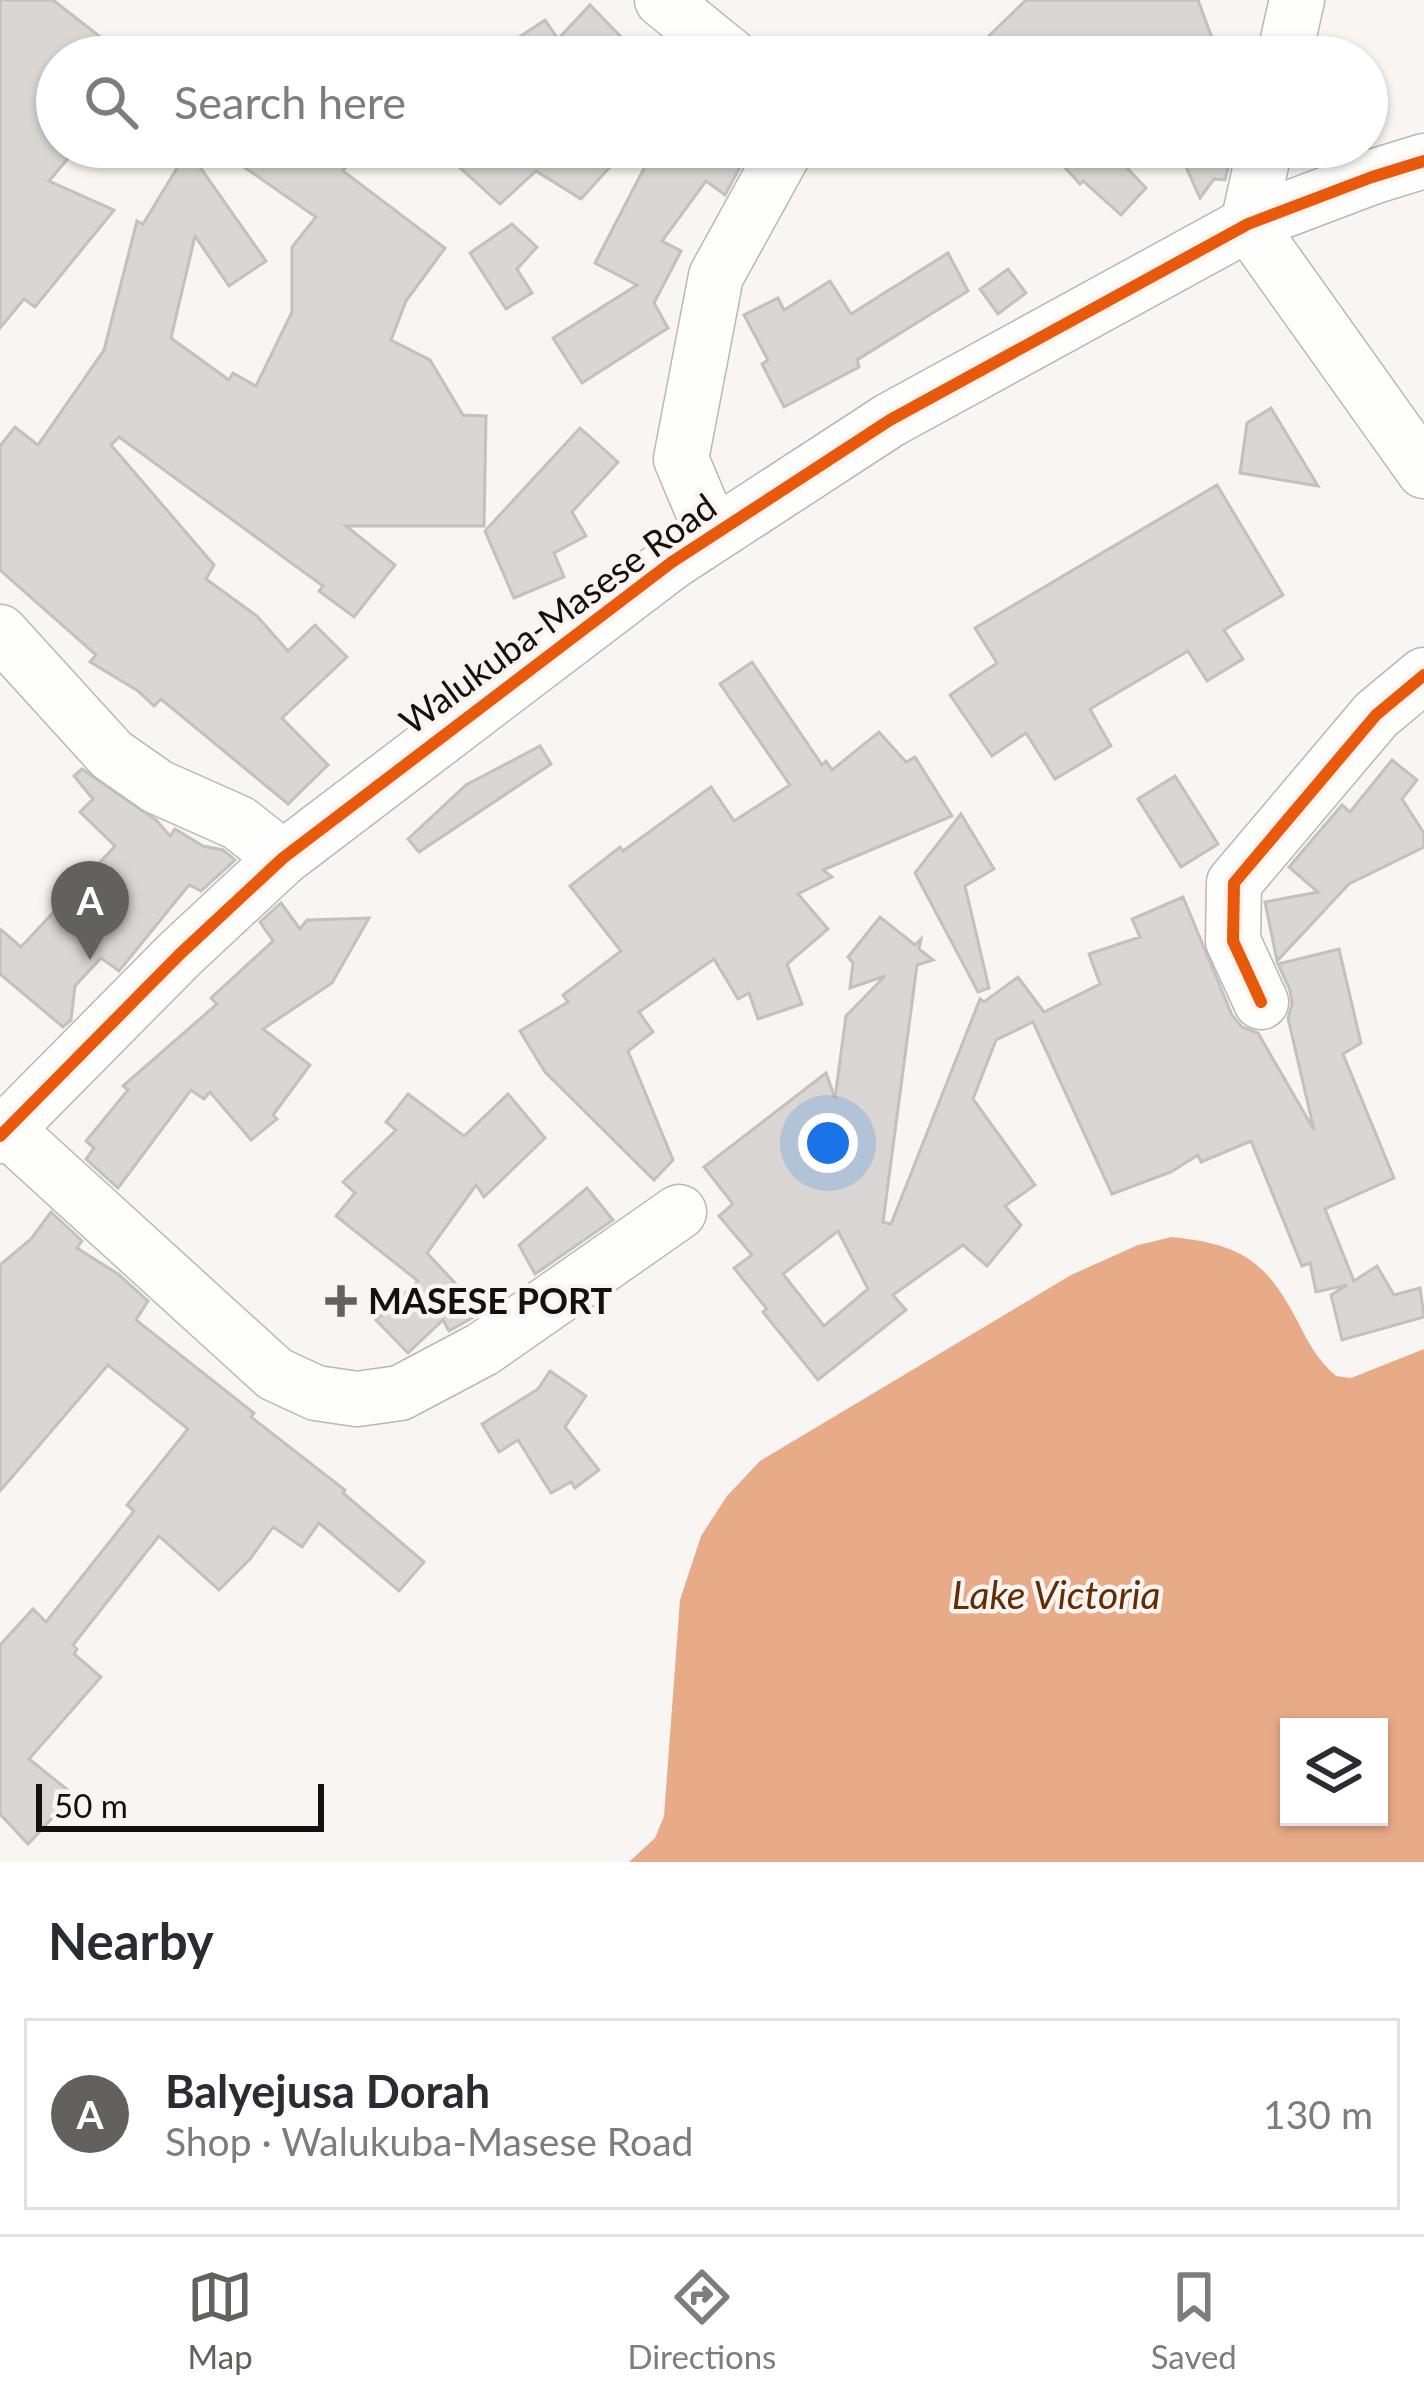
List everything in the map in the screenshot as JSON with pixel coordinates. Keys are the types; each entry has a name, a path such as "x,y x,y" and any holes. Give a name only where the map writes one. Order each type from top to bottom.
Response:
{"street":[{"path":"662,0 706,36"},
{"path":"1289,36 1297,0"},
{"name":"Walukuba-Masese Road","path":"3,1132 283,858 523,673 713,535 890,420 1248,224 1424,161"},
{"path":"713,535 681,460 716,276 775,168"},
{"path":"1260,168 1248,224 1424,470"},
{"path":"0,632 112,755 158,787 239,823 283,858"},
{"path":"1261,1002 1233,941 1234,883 1376,715 1424,675"},
{"path":"3,1132 275,1373 316,1393 357,1399 400,1393 483,1349 679,1212"}],"water":[{"name":"Lake Victoria","path":"1172,1237 1196,1240 1233,1251 1262,1270 1314,1351 1336,1376 1351,1378 1424,1349 1424,1862 629,1862 655,1838 664,1816 680,1600 701,1536 727,1496 760,1461 1071,1275 1138,1245"}],"building":[{"path":"0,0 53,0 99,36 36,36 36,168 60,168 49,181 114,210 35,307 24,299 0,328"},
{"path":"1026,0 1198,0 1211,36 989,36"},
{"path":"590,5 620,36 561,36"},
{"path":"545,20 556,36 521,36"},
{"path":"177,168 201,168 266,261 229,286 195,236 171,338 229,380 233,373 256,386 292,312 292,247 316,217 245,168 345,168 445,248 406,301 391,340 430,360 463,415 486,416 484,526 346,526 395,565 354,617 319,591 323,586 119,437 111,445 214,565 206,579 257,616 288,651 315,625 347,657 282,718 328,765 288,804 161,699 154,706 90,662 96,655 0,570 0,446 15,427 38,445 104,350 137,221 143,224"},
{"path":"460,168 609,168 581,199 536,171 500,204"},
{"path":"644,168 739,168 725,195 706,181 662,241 681,251 654,303 668,328 582,383 553,338 637,285 595,263"},
{"path":"1065,168 1127,168 1146,188 1121,215 1083,181 1080,184"},
{"path":"1186,168 1228,168 1225,180 1214,179 1200,198"},
{"path":"512,224 537,247 517,269 532,293 506,309 470,253"},
{"path":"948,253 968,291 857,360 859,367 784,407 762,364 768,360 744,315 778,298 784,310 830,281 851,314"},
{"path":"1008,269 1026,293 998,314 980,289"},
{"path":"1271,408 1318,486 1240,473 1247,423"},
{"path":"580,428 618,462 572,512 586,536 554,553 564,577 514,598 485,531"},
{"path":"1217,485 1283,595 1224,630 1243,659 1207,681 1188,651 1090,709 1111,746 1055,779 1026,733 992,756 950,695 997,663 975,628"},
{"path":"752,662 822,765 826,761 832,770 879,732 906,762 915,757 952,816 823,870 832,877 798,894 828,929 787,964 802,1004 758,1019 749,993 738,999 714,959 639,1012 653,1032 628,1051 673,1160 654,1180 545,1072 520,1031 568,1002 563,995 621,951 570,886 711,787 734,821 790,785 720,684"},
{"path":"540,746 551,764 419,852 408,839 466,785"},
{"path":"1392,760 1417,780 1402,799 1424,833 1424,847 1349,884 1277,961 1265,902 1318,892 1289,867 1342,805 1350,812"},
{"path":"82,769 156,820 170,836 175,829 235,860 201,891 189,885 119,971 101,958 75,986 71,1020 63,1027 0,974 0,929 21,947 115,846 80,812 93,799 74,776"},
{"path":"1175,776 1218,844 1181,867 1138,799"},
{"path":"961,814 994,869 965,886 989,988 978,992 915,873"},
{"path":"1183,897 1232,1015 1242,1027 1258,1033 1314,1130 1288,1018 1290,990 1278,964 1339,949 1361,1043 1343,1054 1394,1178 1325,1209 1354,1281 1377,1266 1394,1295 1420,1288 1424,1317 1342,1340 1331,1295 1347,1285 1316,1292 1310,1263 1302,1266 1251,1141 1201,1162 1198,1155 1171,1172 1112,1194 1033,1022 996,1040 973,1099 1035,1185 1005,1206 1021,1225 987,1266 963,1245 893,1295 906,1310 818,1380 734,1268 752,1255 719,1216 733,1204 704,1167 826,1073 835,1098 846,1016 885,976 850,988 853,963 848,957 880,917 915,945 921,939 919,949 933,960 917,965 883,1222 891,1224 980,999 984,1002 1018,977 1044,1012 1100,984 1089,954 1140,937 1132,919","holes":["838,1231 868,1289 824,1326 783,1274"]},
{"path":"281,903 300,929 307,920 369,918 332,983 263,1029 310,1065 273,1115 277,1119 251,1140 210,1092 204,1099 191,1090 118,1188 86,1159 94,1148 86,1141 128,1090 123,1086 217,1004 211,998 273,941 260,922"},
{"path":"408,1094 464,1136 508,1094 545,1138 484,1197 476,1185 427,1253 471,1300 477,1315 449,1331 443,1320 408,1353 376,1320 418,1281 336,1216 355,1193 343,1182 396,1130 386,1122"},
{"path":"587,1188 613,1220 535,1274 519,1245"},
{"path":"51,1212 82,1241 77,1248 118,1274 148,1301 136,1320 254,1413 251,1417 345,1490 424,1562 399,1591 319,1523 302,1547 273,1527 219,1590 159,1536 73,1645 74,1654 101,1677 29,1759 74,1795 28,1844 0,1814 0,1645 33,1609 46,1622 134,1511 127,1505 188,1429 108,1365 0,1491 0,1265 31,1239"},
{"path":"550,1371 586,1396 565,1427 599,1470 575,1488 571,1482 551,1493 518,1440 499,1452 482,1424 538,1389"}],"cycle path":[{"path":"0,1136 180,954 283,858 672,562 890,420 1248,224 1424,161"},
{"path":"1261,1002 1233,941 1234,883 1376,715 1424,675"}],"place":[{"name":"Balyejusa Dorah","path":"90,960"},
{"name":"MASESE PORT","path":"341,1301"}]}
